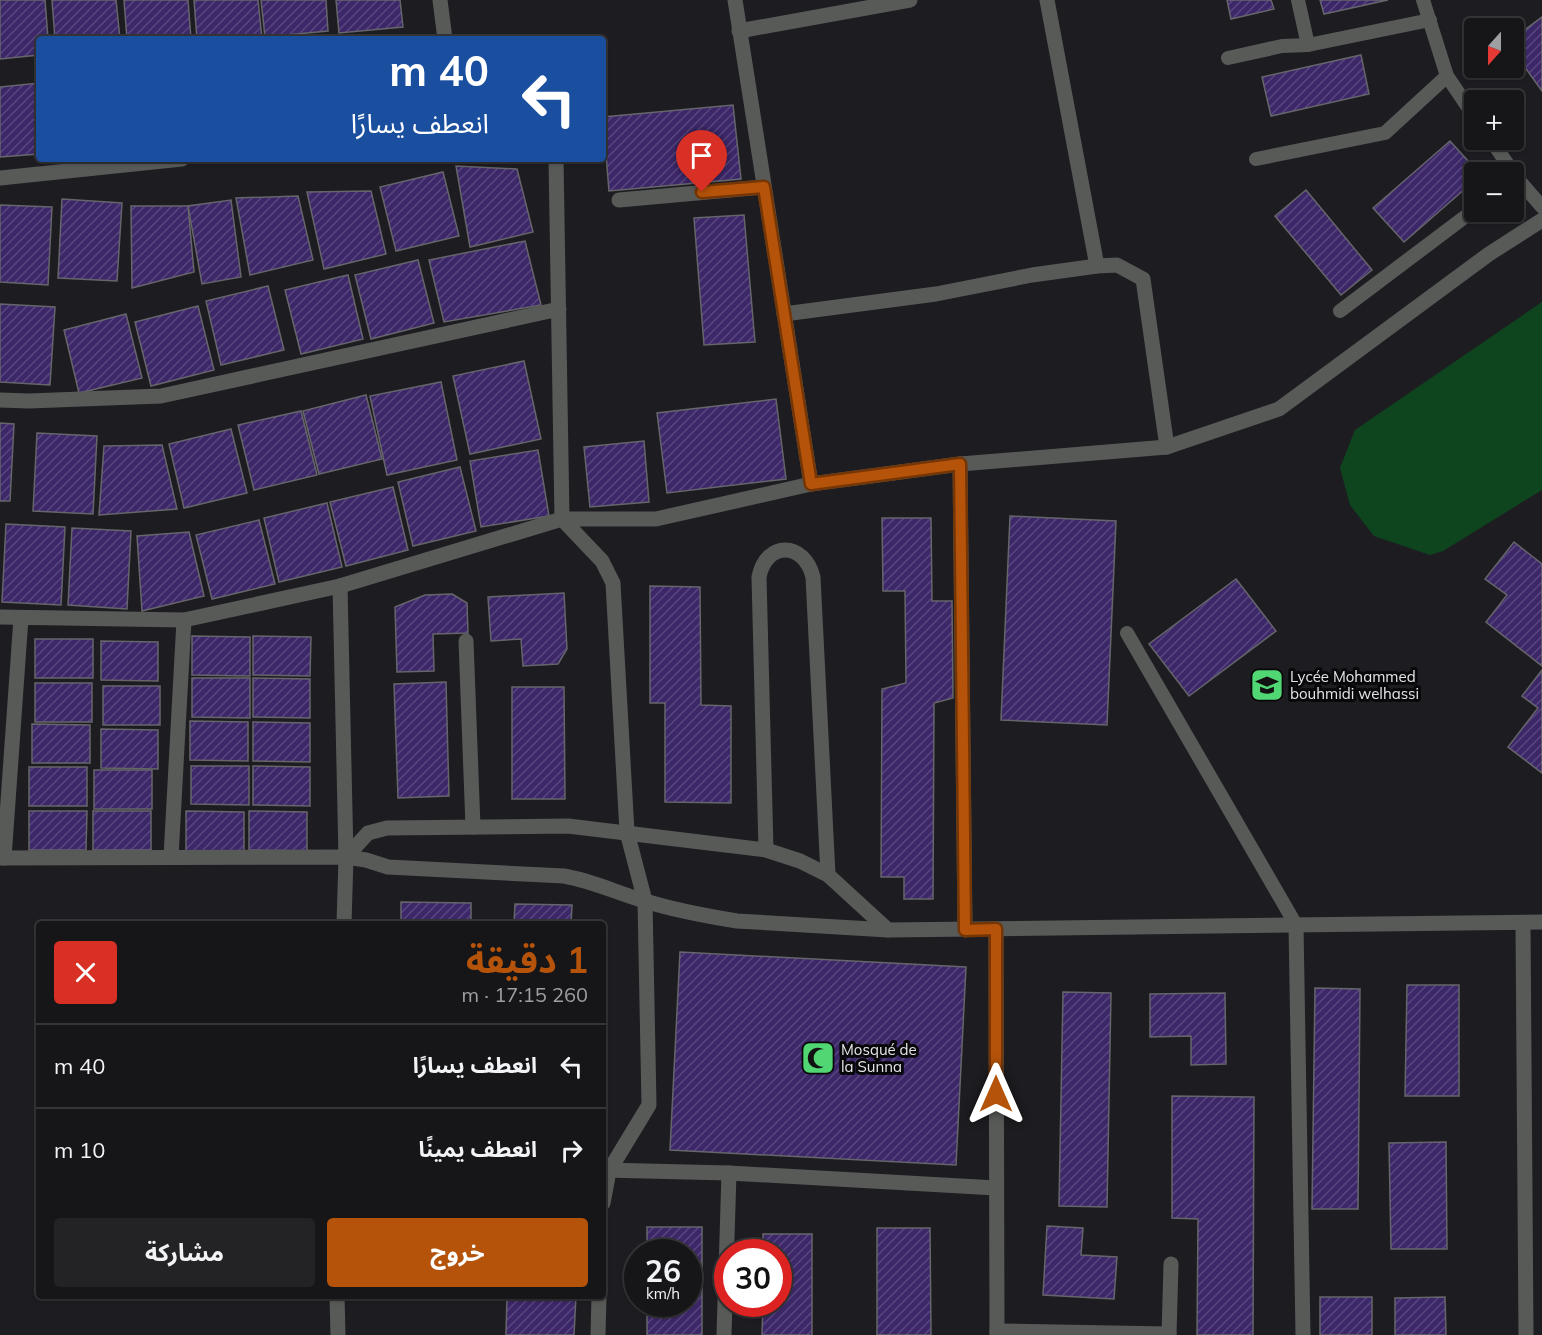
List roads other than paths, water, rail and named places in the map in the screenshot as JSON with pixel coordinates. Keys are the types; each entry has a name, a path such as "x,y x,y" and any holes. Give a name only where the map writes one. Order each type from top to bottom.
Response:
{"street":[{"path":"440,0 445,36"},
{"path":"735,0 811,484"},
{"path":"740,31 910,0"},
{"path":"1047,0 1097,266"},
{"path":"0,178 153,162"},
{"path":"556,162 562,519 602,561 613,583 627,832 645,901 650,1105 606,1171"},
{"path":"618,200 764,187"},
{"path":"0,617 184,620 340,586 562,519 656,519 811,484 960,464 1167,447 1279,409 1489,254 1542,220"},
{"path":"784,314 936,294 1032,275 1117,265 1143,279 1167,447"},
{"path":"0,400 161,396 559,309"},
{"path":"960,464 965,930"},
{"path":"766,850 759,577 761,566 769,556 780,550 792,550 802,555 810,565 813,577 828,875"},
{"path":"340,586 346,857 344,921"},
{"path":"21,618 2,858 346,857 388,867 564,876 602,885 645,901 737,921 888,930 1542,922"},
{"path":"171,857 184,620"},
{"path":"466,641 473,827"},
{"path":"346,857 368,833 387,828 568,826 766,850 800,861 828,875 888,930"},
{"path":"1523,922 1526,1335"},
{"path":"1296,925 1303,1335"},
{"path":"996,929 997,1333 1169,1335 1171,1264"},
{"path":"606,1171 729,1173 996,1188"},
{"path":"724,1335 729,1173"},
{"path":"337,1299 338,1335"},
{"path":"598,1335 599,1299"}],"lane":[{"path":"1298,0 1308,45"},
{"path":"1423,0 1447,76 1464,101"},
{"path":"1228,58 1282,46 1308,45 1430,20"},
{"path":"1256,159 1385,133 1447,76"},
{"path":"1524,188 1542,207"},
{"path":"1340,311 1464,218"},
{"path":"1127,633 1296,925"}],"place":[{"name":"Lycée Mohammed bouhmidi welhassi","path":"1267,685"},
{"name":"Mosqué de la Sunna","path":"818,1058"}]}
